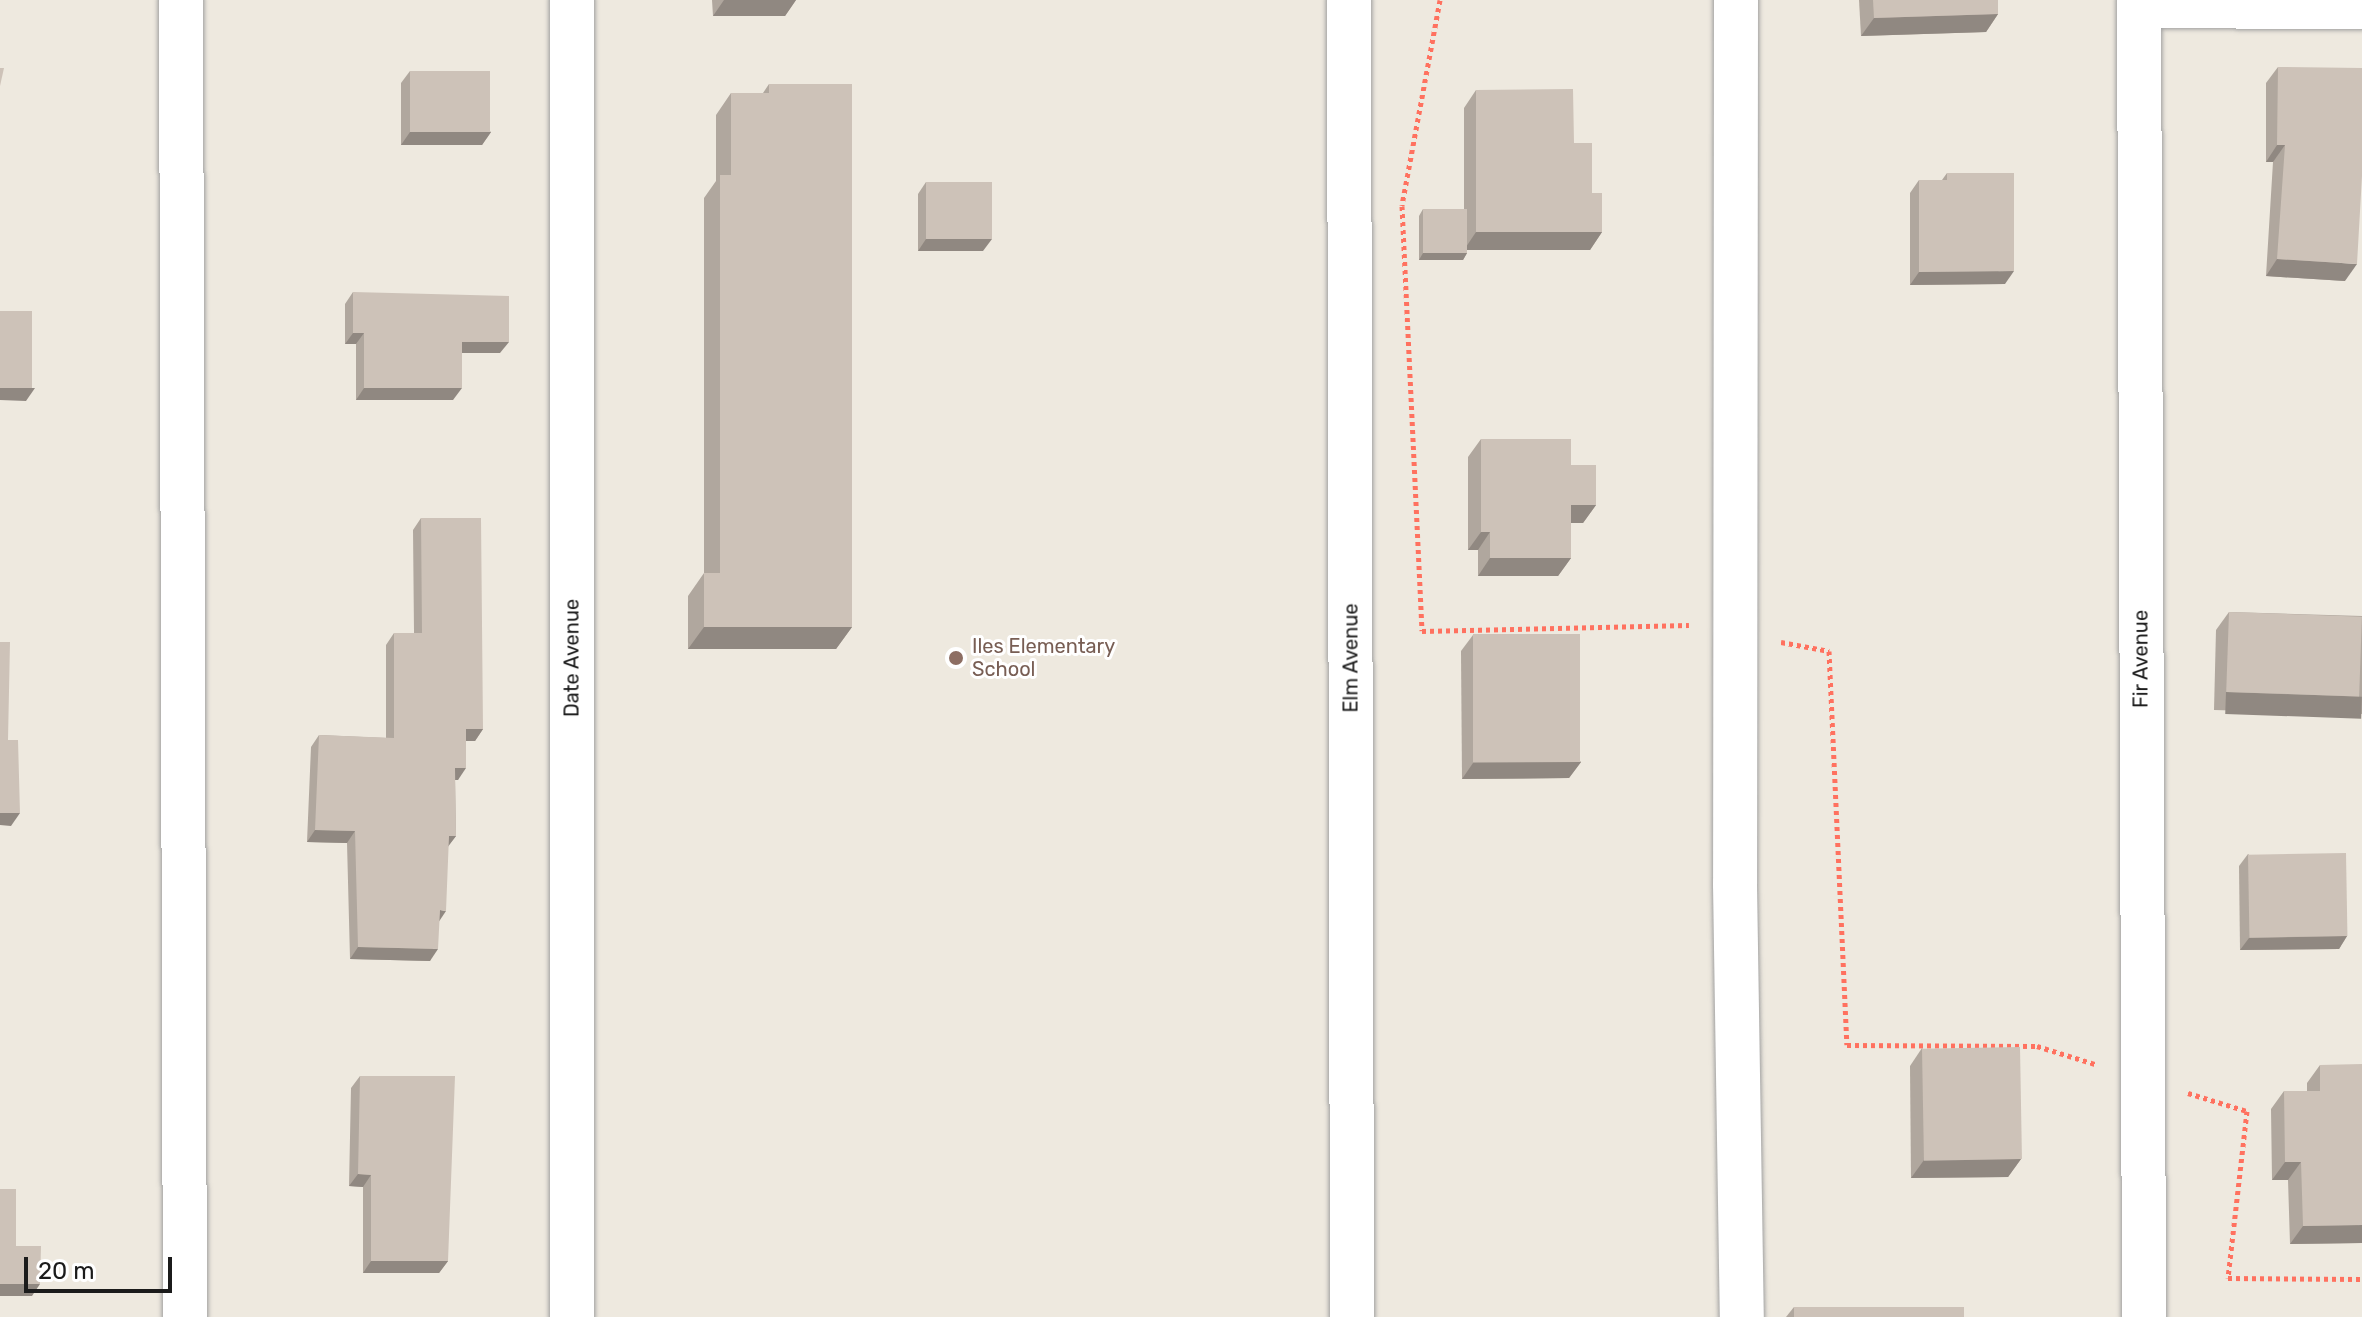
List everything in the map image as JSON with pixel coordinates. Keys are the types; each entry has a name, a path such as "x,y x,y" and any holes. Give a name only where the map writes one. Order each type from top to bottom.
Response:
{"street":[{"path":"181,0 185,1317"},
{"name":"Date Avenue","path":"572,0 572,1317"},
{"name":"Elm Avenue","path":"1349,0 1352,1317"},
{"path":"1736,0 1735,884 1742,1317"},
{"path":"2139,3 2362,7"},
{"name":"Fir Avenue","path":"2139,3 2144,1317"}],"building":[{"path":"1873,0 1998,0 1998,14 1874,18"},
{"path":"2278,67 2362,68 2362,176 2357,264 2277,259 2285,145 2277,145"},
{"path":"410,71 490,71 490,132 410,132"},
{"path":"769,84 852,84 852,627 704,627 704,573 720,573 720,175 731,175 731,93 769,93"},
{"path":"1573,89 1574,143 1592,143 1592,193 1602,193 1602,232 1476,232 1476,90"},
{"path":"1947,173 2014,173 2014,271 1919,272 1919,180 1947,180"},
{"path":"926,182 992,182 992,239 926,239"},
{"path":"1423,209 1467,209 1467,253 1423,253"},
{"path":"353,292 509,296 509,342 462,342 462,388 364,388 364,333 353,333"},
{"path":"0,311 32,311 32,388 0,388"},
{"path":"1481,439 1571,439 1571,465 1596,465 1596,505 1571,505 1571,558 1490,558 1490,532 1481,532"},
{"path":"421,518 481,518 483,729 466,729 466,768 455,768 456,836 449,836 446,911 440,910 438,949 358,947 355,831 315,830 319,735 394,738 394,633 422,633"},
{"path":"2229,612 2362,617 2359,697 2226,692"},
{"path":"1473,634 1580,634 1580,762 1473,762"},
{"path":"0,642 10,642 8,740 18,740 20,813 0,813"},
{"path":"2346,853 2347,936 2249,938 2248,855"},
{"path":"2020,1047 2022,1159 1924,1161 1922,1049"},
{"path":"2362,1064 2362,1225 2303,1226 2301,1162 2285,1162 2284,1091 2320,1091 2320,1065"},
{"path":"360,1076 455,1076 448,1261 371,1261 371,1175 358,1174"},
{"path":"0,1189 16,1189 16,1246 41,1246 40,1284 0,1284"},
{"path":"1794,1307 1964,1307 1964,1317 1794,1317"}],"place":[{"name":"Iles Elementary School","path":"956,658"}]}
